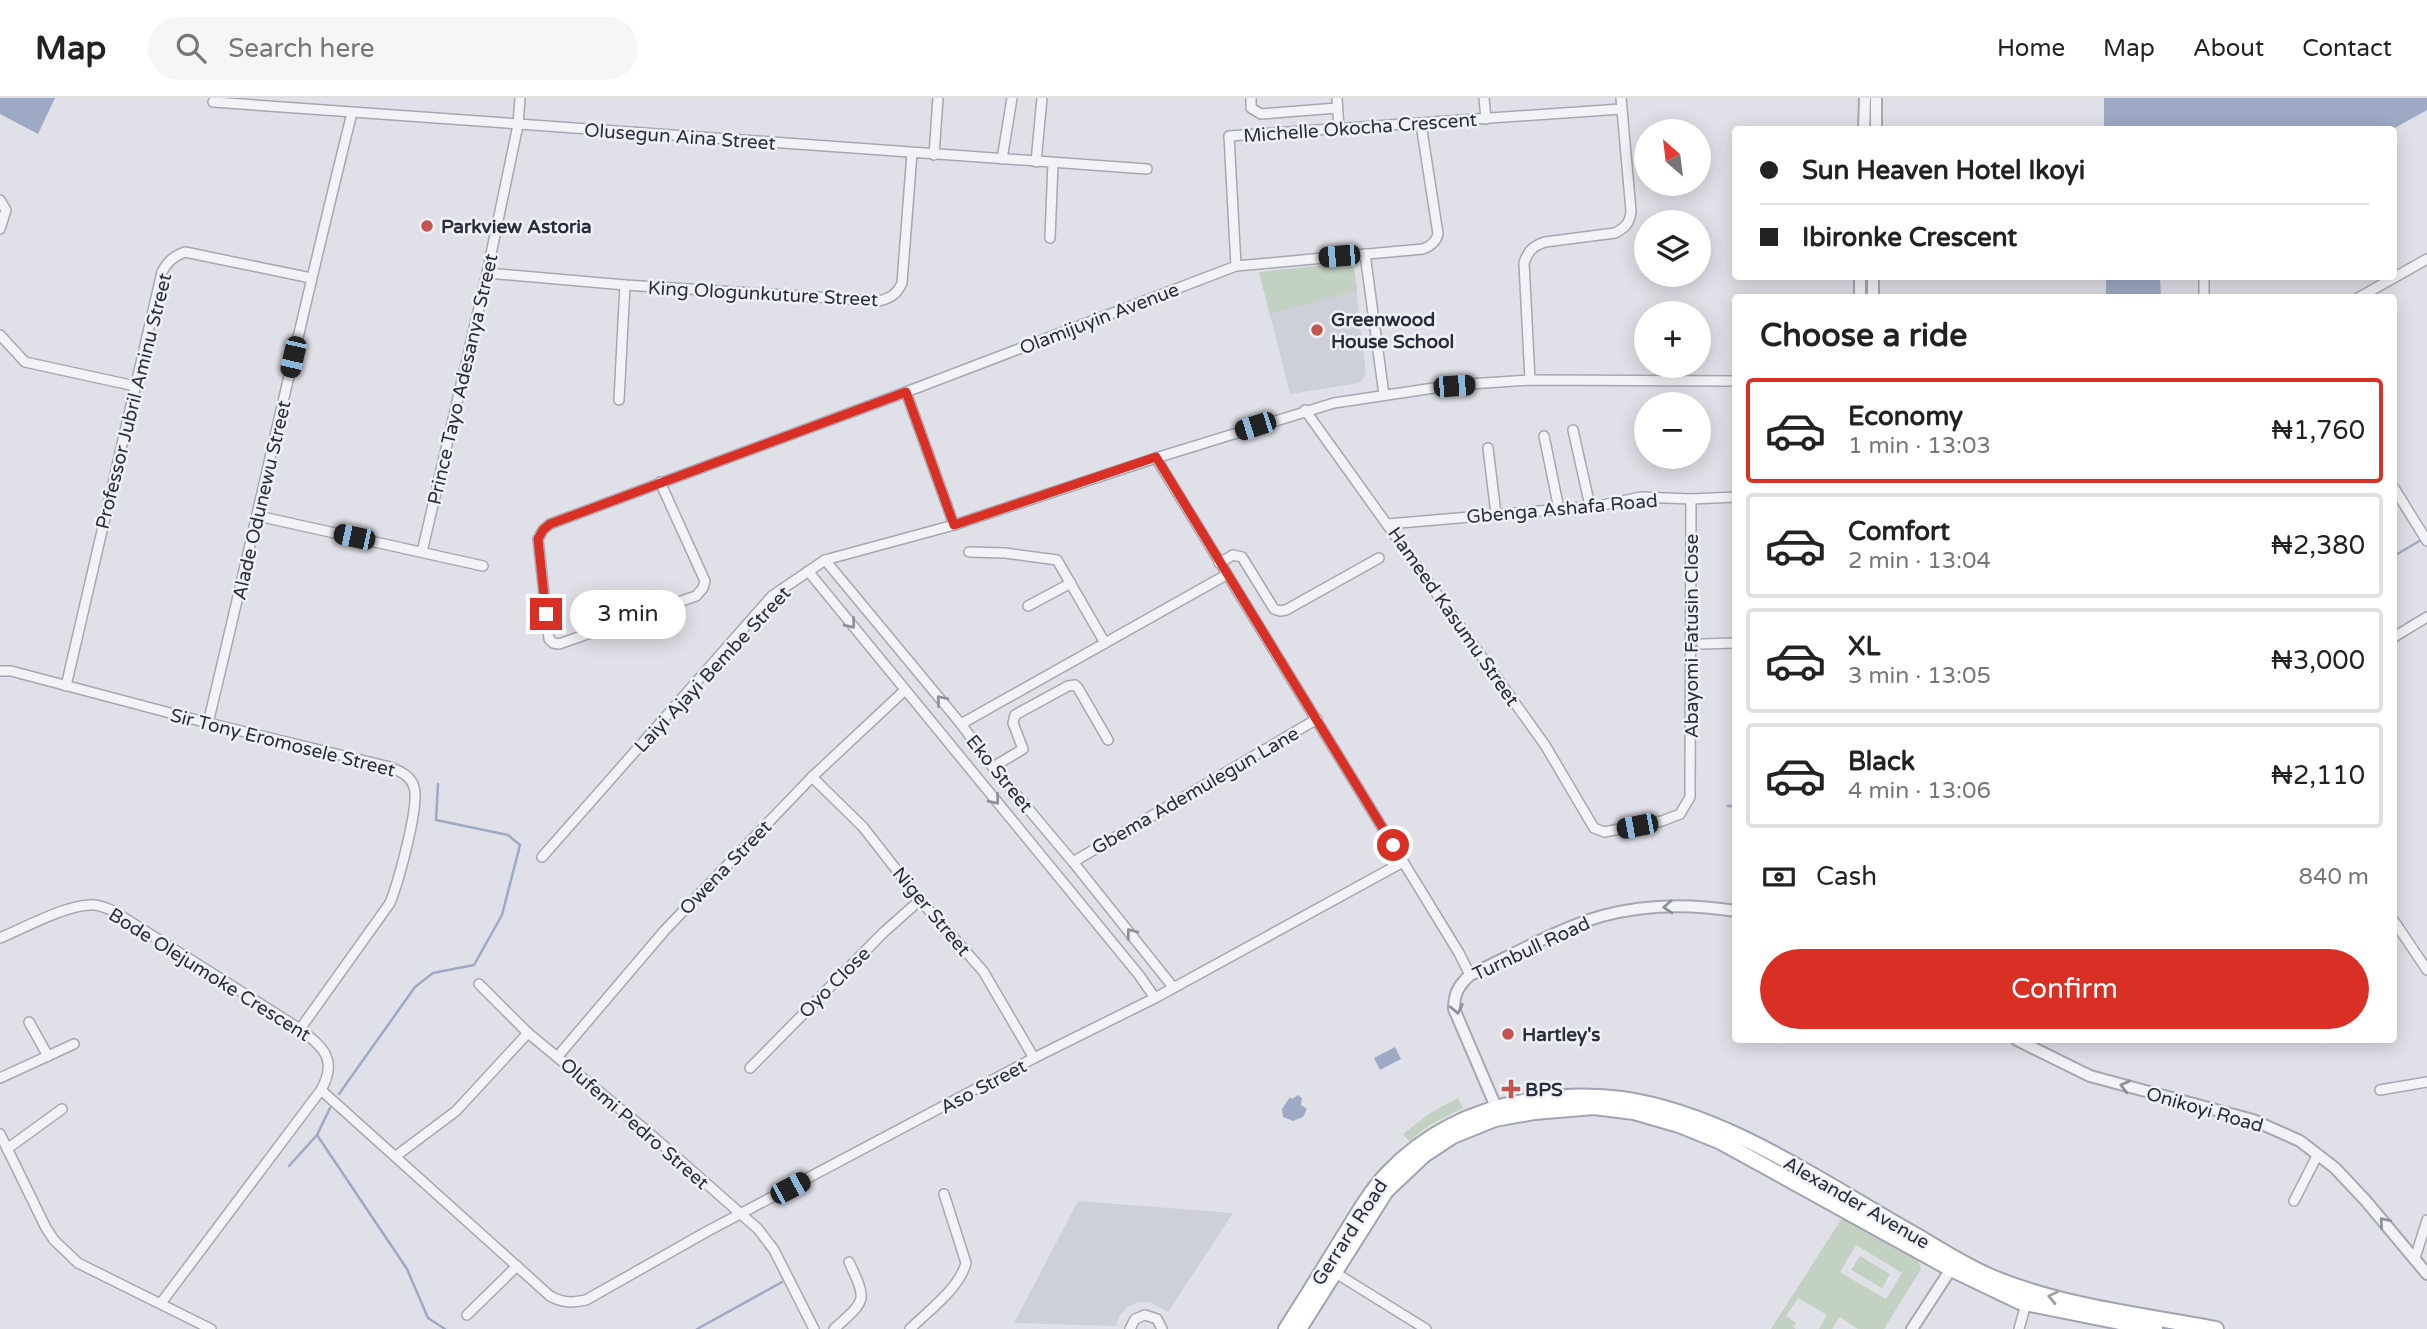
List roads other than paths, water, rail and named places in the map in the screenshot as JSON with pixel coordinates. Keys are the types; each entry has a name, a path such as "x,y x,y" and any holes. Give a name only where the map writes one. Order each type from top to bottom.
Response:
{"main road":[{"name":"Alexander Avenue","path":"1495,1113 1555,1098 1598,1097 1622,1099 1683,1114 1737,1136 1969,1266 1997,1279 2045,1295 2216,1329"},
{"name":"Alexander Avenue","path":"1495,1113 1594,1107 1634,1112 1679,1125 1751,1157 1979,1284 2026,1304 2155,1329"},
{"path":"1299,1329 1379,1202 1403,1174 1424,1155 1495,1113"},
{"name":"Gerrard Road","path":"1286,1329 1360,1209 1385,1176 1415,1148 1434,1135 1462,1120 1495,1113"}],"street":[{"name":"Prince Tayo Adesanya Street","path":"422,552 518,125 520,98"},
{"path":"934,155 938,98"},
{"path":"1002,159 1012,98"},
{"path":"1036,162 1042,98"},
{"path":"1251,98 1251,108 1261,114 1337,103 1339,129"},
{"path":"1484,98 1486,119"},
{"path":"1530,380 1524,263 1527,253 1534,245 1545,242 1615,233 1630,221 1621,98"},
{"path":"1864,98 1864,126"},
{"path":"1876,126 1877,98"},
{"name":"Olusegun Aina Street","path":"213,102 229,101 352,113 1147,169"},
{"name":"Michelle Okocha Crescent","path":"1236,266 1229,136 1621,109"},
{"name":"Alade Odunewu Street","path":"208,723 352,113"},
{"name":"Olamijuyin Avenue","path":"660,482 705,581 703,588 696,596 628,621 559,644 553,643 549,639 538,539 550,524 660,482 906,392 1236,266 1423,249 1436,240 1437,233 1421,124"},
{"name":"King Ologunkuture Street","path":"486,273 625,285 879,301 889,299 898,292 902,283 912,153"},
{"path":"1049,238 1053,163"},
{"path":"0,200 6,210 0,229"},
{"name":"Professor Jubril Aminu Street","path":"66,685 162,272 174,256 185,252 311,278"},
{"path":"1365,254 1384,395"},
{"path":"2397,275 2427,258"},
{"path":"2365,294 2389,280"},
{"path":"619,400 625,285"},
{"path":"0,335 24,362 135,386"},
{"name":"Laiyi Ajayi Bembe Street","path":"542,858 772,596 825,560 954,525 1305,410 1384,395 1530,380 1732,382"},
{"path":"906,392 954,525"},
{"name":"Hameed Kasumu Street","path":"1305,410 1545,745 1594,828"},
{"path":"1573,430 1590,506"},
{"path":"1544,436 1559,509"},
{"path":"1488,448 1496,514"},
{"path":"1156,457 1470,975"},
{"path":"2397,493 2427,541"},
{"name":"Gbenga Ashafa Road","path":"1388,524 1590,506 1641,497 1732,497"},
{"name":"Abayomi Fatusin Close","path":"1594,828 1604,832 1662,821 1680,814 1690,797 1691,499"},
{"path":"258,516 483,566"},
{"path":"970,552 1054,558 1105,643"},
{"path":"1219,563 1233,555 1242,557 1274,609 1280,611 1378,558"},
{"name":"Eko Street","path":"825,560 1173,988"},
{"name":"Eko Street","path":"808,571 1155,998"},
{"path":"961,724 1226,575"},
{"path":"1028,606 1070,583"},
{"path":"2397,635 2427,617"},
{"path":"1702,644 1732,643"},
{"name":"Sir Tony Eromosele Street","path":"0,671 11,671 390,767 405,774 417,797 397,886 390,903 300,1029"},
{"path":"993,767 1023,749 1013,723 1015,715 1068,686 1075,685 1078,688 1108,740"},
{"name":"Owena Street","path":"558,1056 664,930 812,777 905,690"},
{"name":"Gbema Ademulegun Lane","path":"1073,862 1317,719"},
{"name":"Niger Street","path":"812,777 863,827 920,900 983,971 1034,1058"},
{"name":"Aso Street","path":"517,1266 550,1296 561,1302 586,1300 706,1231 1034,1058 1155,998 1403,862"},
{"name":"Oyo Close","path":"750,1068 884,932 920,900"},
{"name":"Bode Olejumoke Crescent","path":"0,938 74,907 102,906 116,912 300,1029 321,1045 327,1058 330,1069 321,1090 160,1303"},
{"name":"Turnbull Road","path":"1495,1113 1454,1010 1454,998 1459,985 1470,975 1602,916 1671,906 1732,910"},
{"path":"2397,925 2427,970"},
{"name":"Olufemi Pedro Street","path":"479,984 528,1032 758,1229 774,1250 814,1329"},
{"path":"29,1022 48,1056"},
{"path":"396,1156 456,1111 528,1032"},
{"name":"Onikoyi Road","path":"2023,1043 2083,1073 2253,1120 2276,1129 2318,1154 2366,1201 2427,1275"},
{"path":"0,1078 74,1044"},
{"path":"2380,1090 2427,1082"},
{"path":"321,1090 517,1266 467,1315"},
{"path":"7,1149 62,1109"},
{"path":"0,1134 46,1228 78,1264 211,1329"},
{"path":"2294,1201 2318,1154"},
{"path":"910,1329 956,1282 966,1263 944,1194"},
{"path":"2415,1258 2427,1220"},
{"path":"834,1329 860,1305 863,1290 849,1262"},
{"path":"1912,1329 1951,1269"},
{"path":"1334,1272 1426,1329"},
{"path":"2019,1329 2026,1304"},
{"path":"1130,1329 1135,1319 1145,1315 1157,1319 1162,1329"}],"water":[{"path":"0,98 55,98 38,134 0,114"},
{"path":"2104,98 2427,98 2427,110 2397,127 2104,126"},
{"path":"2106,280 2160,280 2161,294 2106,294"},
{"path":"1395,1047 1401,1059 1380,1070 1374,1058"},
{"path":"1298,1095 1302,1098 1301,1105 1307,1109 1303,1117 1293,1121 1283,1117 1282,1109 1290,1097 1292,1099"}],"waterway":[{"path":"2397,554 2421,540"},
{"path":"339,1094 415,987 433,973 474,965 502,915 520,845 508,835 436,820 438,784"},
{"path":"289,1166 317,1135 330,1108"},
{"path":"317,1135 407,1269 428,1318 445,1329"},
{"path":"697,1329 782,1282"}],"place":[{"name":"Parkview Astoria","path":"427,226"},
{"name":"Greenwood House School","path":"1317,330"},
{"name":"Hartley's","path":"1508,1034"},
{"name":"BPS","path":"1511,1089"}]}
